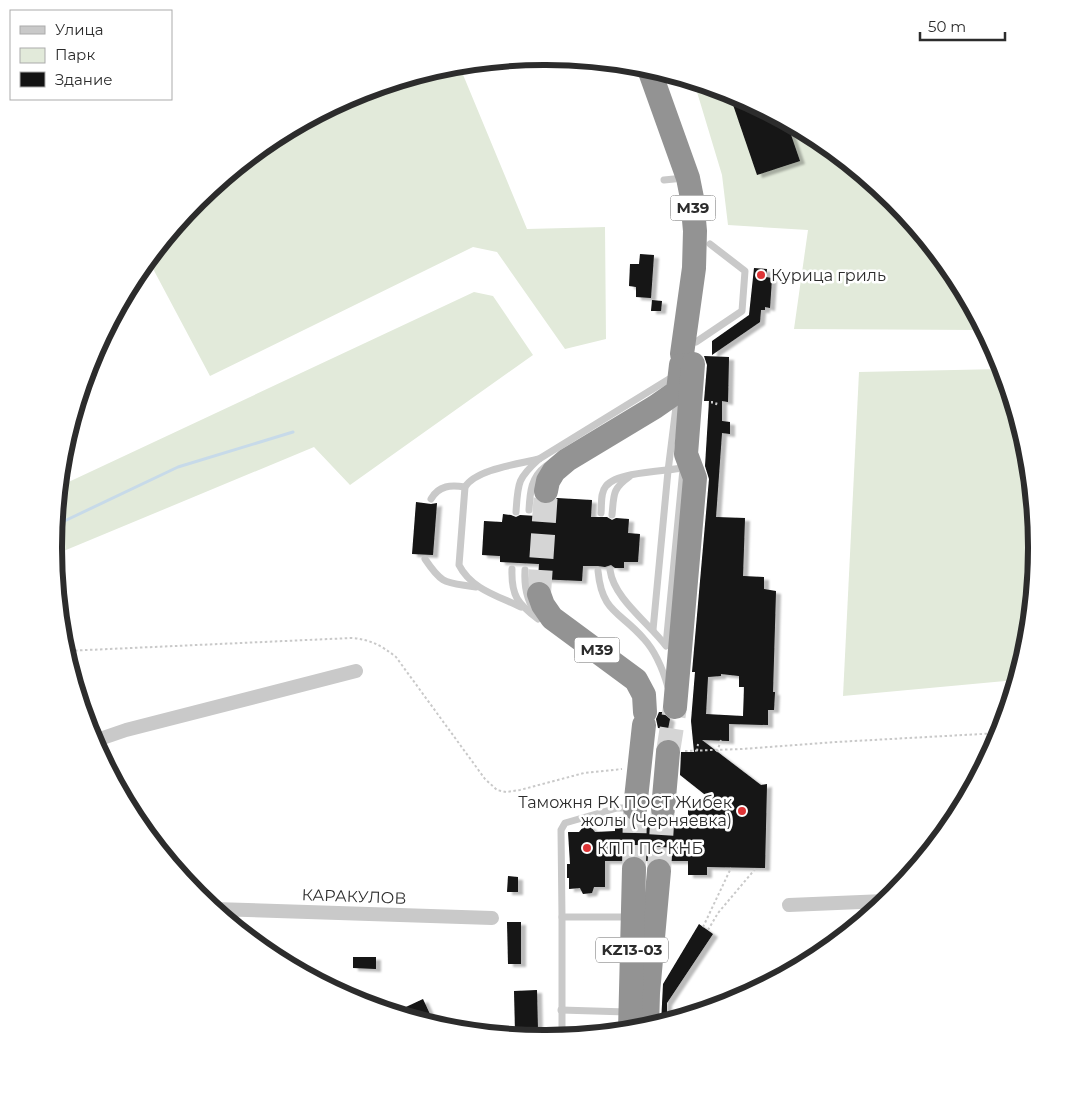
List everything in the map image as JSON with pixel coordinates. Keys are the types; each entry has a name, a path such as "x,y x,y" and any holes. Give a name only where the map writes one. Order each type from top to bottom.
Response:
{"highway":[{"name":"M39","path":"652,78 676,179 692,198 695,231 694,268 686,363 684,461 695,478 674,713"},
{"name":"M39","path":"672,82 704,176 708,197 710,244 686,363"},
{"path":"546,491 548,480 554,471 567,460 655,407 686,363"},
{"name":"M39","path":"530,600 543,605 552,618 636,680 644,695 639,768"},
{"path":"663,809 668,752"},
{"path":"635,808 639,768"},
{"name":"KZ13-03","path":"630,1021 634,869"},
{"name":"KZ13-03","path":"647,1019 659,871"}],"street":[{"path":"102,738 126,730 356,671"},
{"path":"789,905 873,902"},
{"name":"КАРАКУЛОВ","path":"225,909 492,918"}],"lane":[{"path":"516,512 518,485 524,473 539,459 686,363 742,311 745,271 710,244"},
{"path":"653,630 668,471 686,363"},
{"path":"559,457 596,435 610,434"},
{"path":"479,588 464,574 459,565 465,487 469,481 478,475 539,459"},
{"path":"601,513 602,493 606,485 613,480 632,475 668,471 684,461"},
{"path":"666,645 684,461"},
{"path":"528,510 533,480 551,462"},
{"path":"612,515 619,484 632,475"},
{"path":"431,499 434,493 450,485 465,487"},
{"path":"425,559 435,574 444,582 530,600"},
{"path":"512,569 516,597 530,600"},
{"path":"525,570 524,581 527,597 538,619 545,626"},
{"path":"610,570 612,579 620,594 666,645 678,671"},
{"path":"598,571 600,587 608,604 644,639 663,670 674,713"},
{"path":"530,600 538,619"},
{"path":"562,1029 561,830 565,823 617,808 635,808"},
{"path":"562,918 633,917"},
{"path":"562,1010 630,1021"}],"path":[{"path":"716,405 717,401"},
{"path":"74,651 341,638 366,639 383,646 396,657 485,779 497,790 506,792 520,790 584,773 639,768"},
{"path":"668,752 991,733"},
{"path":"716,752 721,740"},
{"path":"696,752 698,744"},
{"path":"703,927 731,868"},
{"path":"708,930 718,913 756,868"}],"green space":[{"path":"462,73 527,229 605,227 606,339 565,349 497,252 473,247 210,376 152,268 182,230 204,207 251,165 304,130 360,102 420,82"},
{"path":"696,90 730,102 786,130 839,165 863,185 908,230 928,254 963,307 975,330 794,329 808,230 728,225 722,175"},
{"path":"474,292 493,296 533,355 350,485 314,447 62,552 67,483"},
{"path":"993,369 1011,423 1018,454 1023,485 1028,548 1023,611 1009,681 843,696 859,372"}],"building":[{"path":"732,103 790,133 800,161 757,175"},
{"path":"640,254 654,255 651,298 636,297 636,287 629,286 630,264 639,264"},
{"path":"754,268 767,269 766,277 772,278 770,308 765,307 765,310 761,310 760,322 712,355 712,341 749,315"},
{"path":"652,300 662,301 661,311 651,311"},
{"path":"704,356 729,357 728,402 722,401 722,421 730,422 730,434 722,433 716,517 745,518 743,576 764,577 764,589 776,591 773,692 775,692 774,710 768,710 768,725 729,724 729,741 702,740 761,785 767,784 765,868 707,867 707,875 688,875 688,861 668,861 660,857 651,861 644,861 641,857 634,855 623,861 605,861 605,887 594,887 592,893 583,894 580,888 569,889 569,878 567,878 567,864 570,864 568,832 579,832 584,826 590,826 595,832 615,831 615,817 625,817 634,822 640,821 645,817 652,817 661,823 668,822 674,817 688,816 688,805 718,805 680,775 681,752 694,752 691,721 695,672 692,672 709,479 705,466 709,401 704,401 707,365","holes":["721,674 739,676 739,687 744,687 743,716 706,714 708,677 721,676"]},
{"path":"557,498 592,500 591,517 607,517 612,520 616,518 629,519 628,533 640,534 638,562 624,562 624,568 615,568 611,565 605,567 583,566 582,581 538,579 539,564 500,562 500,556 482,555 484,521 502,522 503,514 516,517 520,515 537,516 538,502 544,505 550,504"},
{"path":"416,502 437,503 433,555 412,554"},
{"path":"659,712 662,712 670,719 668,729 658,728 656,719"},
{"path":"508,876 518,877 518,892 507,892"},
{"path":"507,922 521,922 521,964 508,964"},
{"path":"699,924 713,934 667,1003 667,1015 661,1016 663,984"},
{"path":"353,957 376,957 376,969 353,968"},
{"path":"537,990 538,1030 515,1029 514,991"},
{"path":"423,999 431,1017 420,1014 402,1009"}],"waterway":[{"path":"64,521 178,467 293,432"}],"tunnel":[{"path":"539,594 546,491"},
{"path":"668,752 675,707"},
{"path":"634,869 635,808"},
{"path":"659,871 663,809"}],"place":[{"name":"Курица гриль","path":"761,275"},
{"name":"Таможня РК ПОСТ Жибек жолы (Черняевка)","path":"742,811"},
{"name":"КПП ПС КНБ","path":"587,848"}]}
